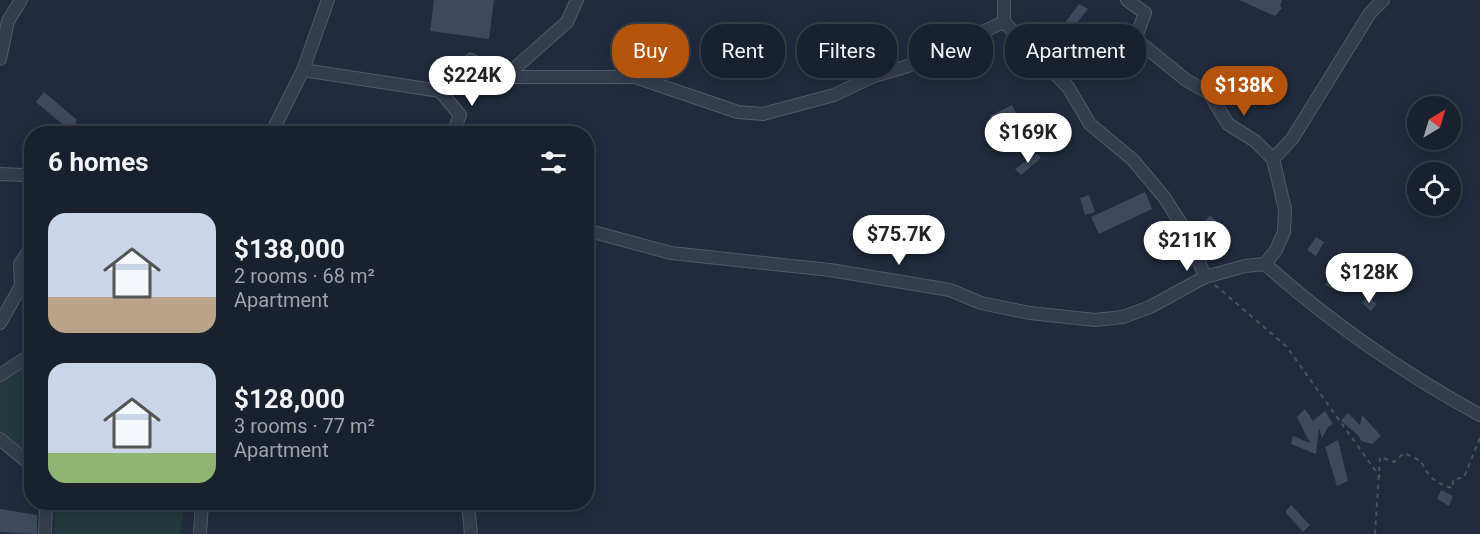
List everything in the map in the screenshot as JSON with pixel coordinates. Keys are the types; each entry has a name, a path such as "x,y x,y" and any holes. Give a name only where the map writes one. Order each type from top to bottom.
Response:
{"street":[{"path":"0,59 8,21 21,0"},
{"path":"275,126 303,70 328,0"},
{"path":"505,76 567,22 577,0"},
{"path":"1004,0 1004,22 1068,87 1090,124 1133,160 1164,197 1189,236 1205,277"},
{"path":"594,232 671,253 830,270 950,290 981,303 1030,313 1095,320 1123,317 1150,307 1205,277 1245,266 1265,264 1276,250 1284,232 1285,209 1273,159 1255,141 1228,124 1209,93 1186,80 1138,41 1136,37 1145,13 1127,0"},
{"path":"1273,159 1292,139 1370,13 1383,0"},
{"path":"440,91 471,60 505,76 635,77 738,112 763,114 834,95 874,76 908,66 1004,22"},
{"path":"303,70 440,91 460,116 456,126"},
{"path":"0,174 24,176"},
{"path":"0,323 21,286 20,264 24,258"},
{"path":"1265,264 1298,294 1405,372 1480,415"},
{"path":"0,375 24,359"},
{"path":"0,439 24,459"},
{"path":"45,534 46,510"},
{"path":"200,534 202,510"},
{"path":"469,510 471,534"}],"path":[{"path":"1205,277 1286,346 1380,477"},
{"path":"1375,534 1380,457 1394,462 1404,453 1421,460 1425,471 1440,485 1453,488 1453,480 1464,477 1480,438"}],"green space":[{"path":"24,359 24,458 0,435 0,375"},
{"path":"55,510 184,510 180,534 54,534"}],"building":[{"path":"434,0 494,0 489,39 430,31"},
{"path":"1239,0 1282,0 1280,6 1282,8 1275,16"},
{"path":"1079,4 1088,9 1076,24 1064,24"},
{"path":"44,92 77,120 75,122 80,126 64,126 36,102"},
{"path":"1012,105 1018,117 999,130 990,116"},
{"path":"1037,153 1041,158 1021,175 1015,169"},
{"path":"1145,192 1152,209 1099,234 1091,217"},
{"path":"1089,195 1095,212 1085,215 1080,198"},
{"path":"1210,215 1228,233 1220,241 1202,224"},
{"path":"1316,237 1324,242 1316,256 1307,250"},
{"path":"1330,276 1344,283 1339,292 1325,285"},
{"path":"1367,296 1377,304 1371,311 1362,303"},
{"path":"1305,409 1313,421 1325,411 1333,424 1328,427 1322,438 1319,428 1316,454 1291,444 1293,436 1310,443 1297,417"},
{"path":"1348,413 1360,425 1362,415 1381,436 1372,444 1361,441 1359,436 1341,421"},
{"path":"1338,440 1348,481 1337,486 1325,447"},
{"path":"1441,490 1453,496 1449,506 1437,499"},
{"path":"1291,505 1310,525 1303,532 1285,512"},
{"path":"0,509 37,515 37,534 0,532"}]}
